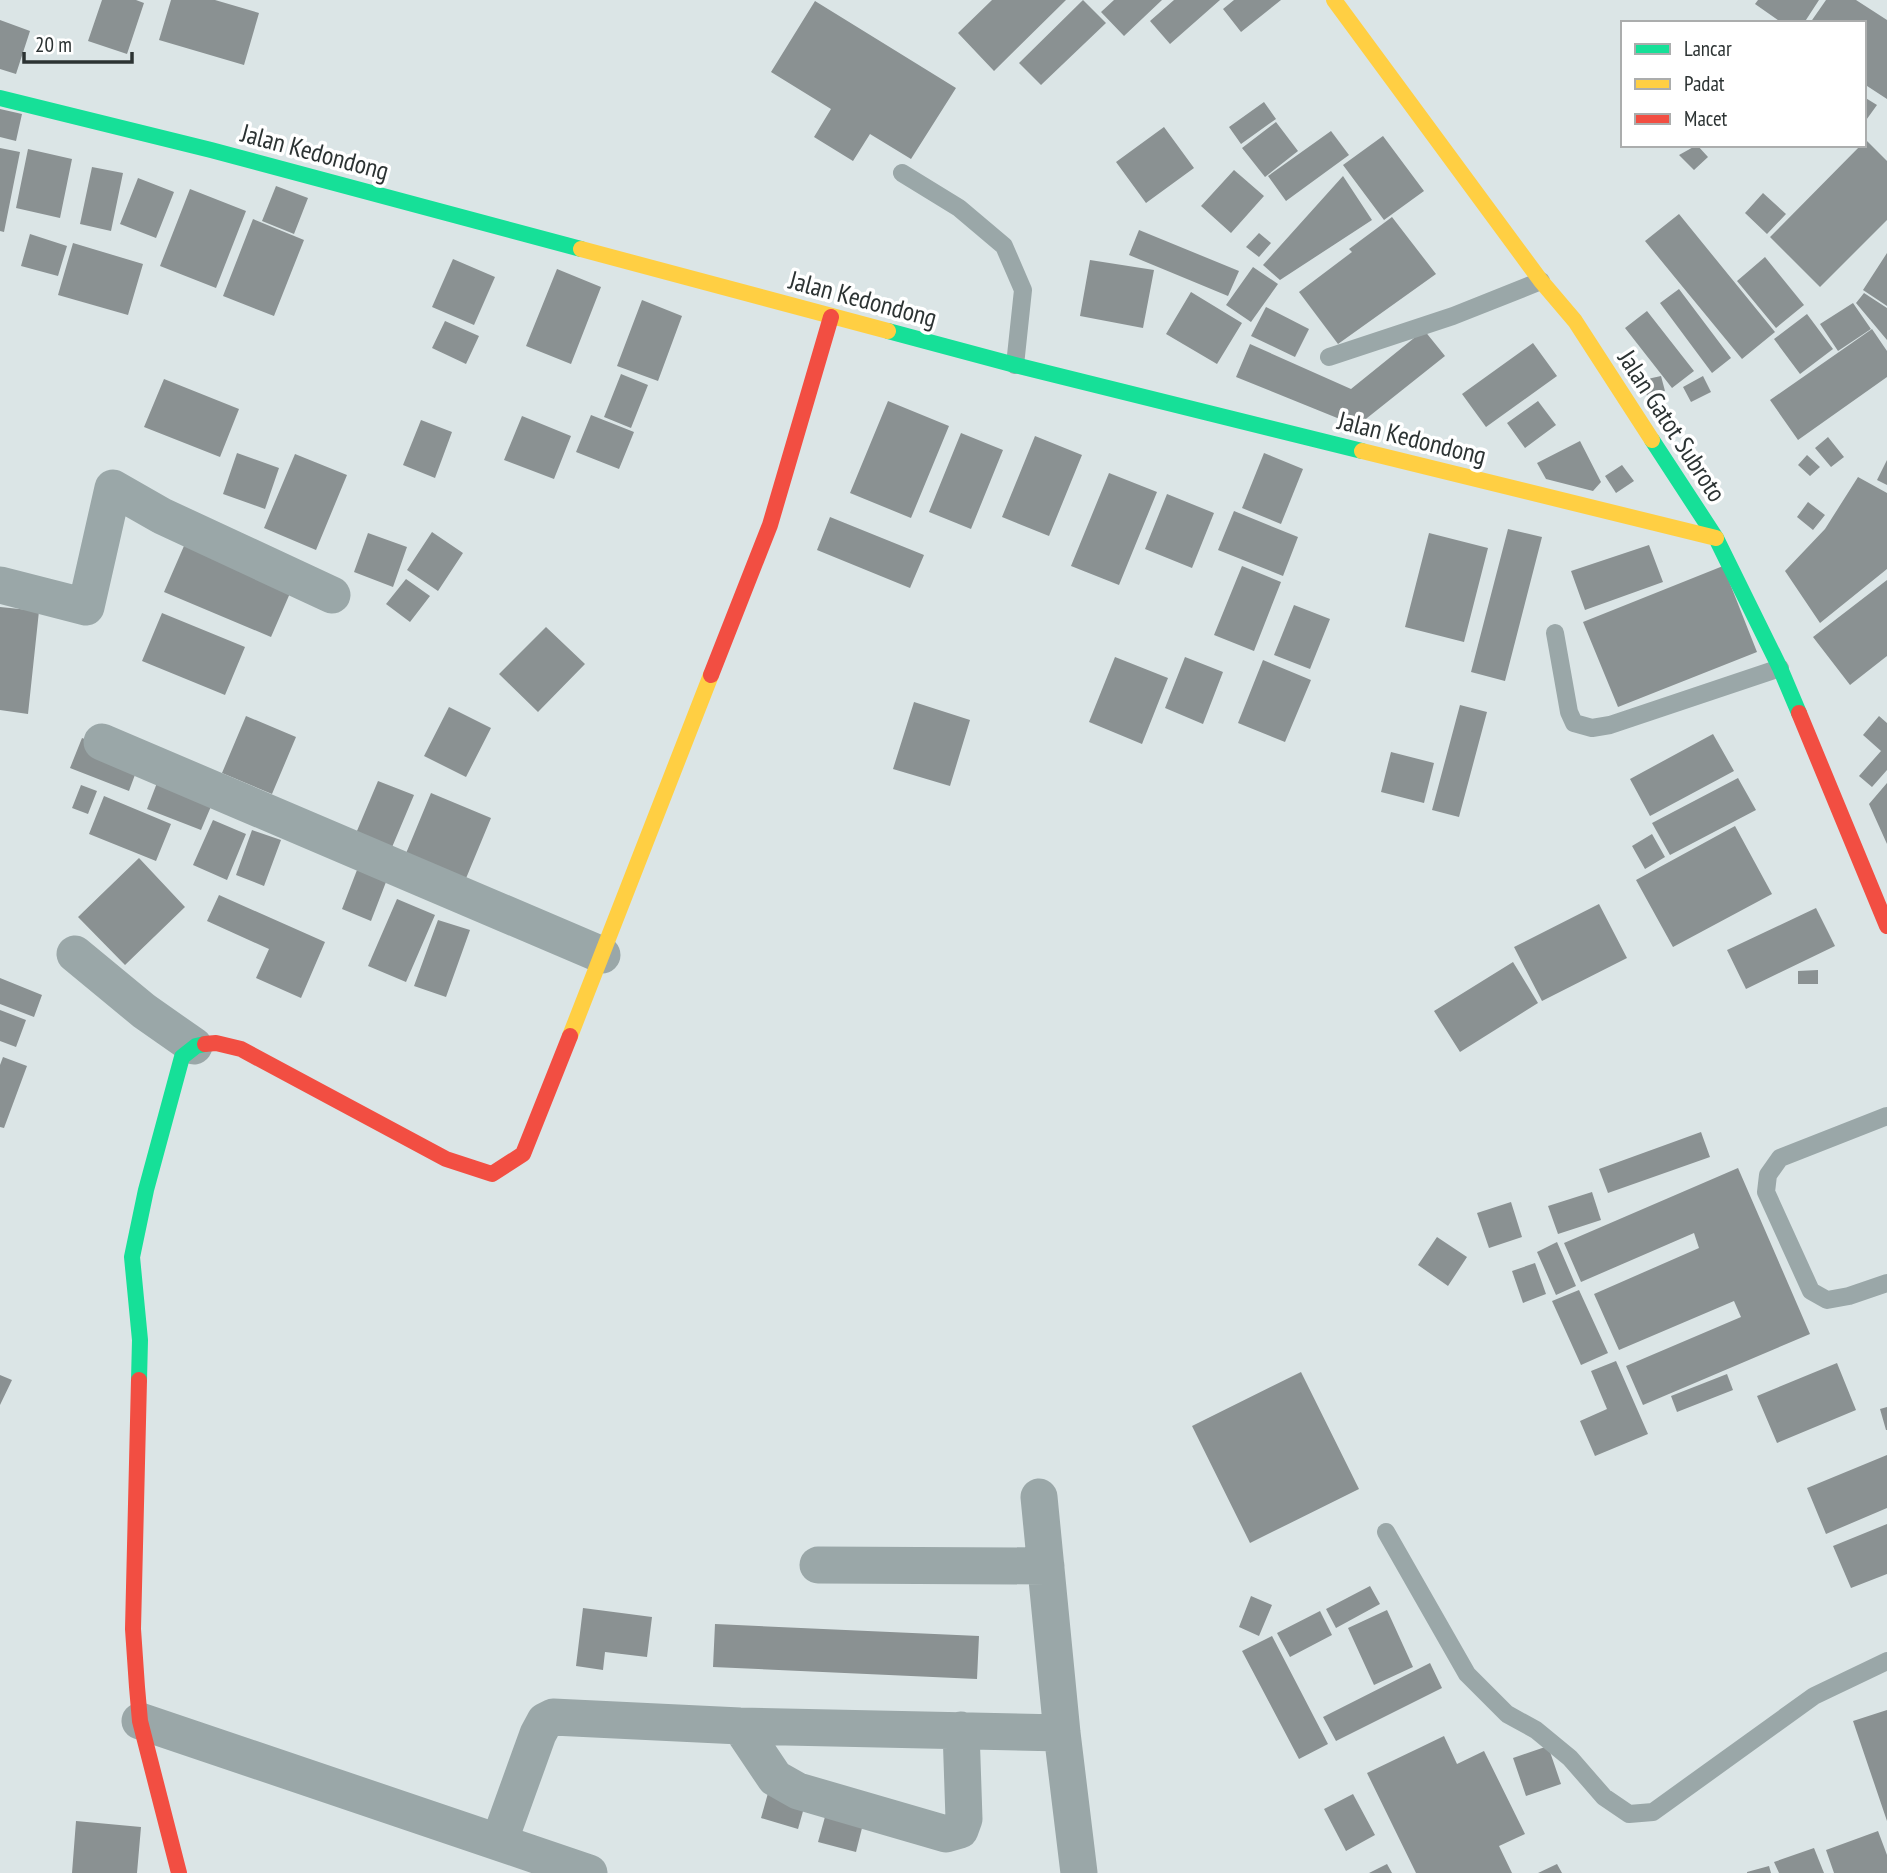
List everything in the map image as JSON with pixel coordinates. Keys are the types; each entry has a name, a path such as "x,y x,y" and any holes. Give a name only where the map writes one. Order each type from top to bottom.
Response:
{"street":[{"name":"Jalan Gatot Subroto","path":"1334,0 1541,281 1574,321 1716,538 1780,668 1887,926"},
{"name":"Jalan Kedondong","path":"0,97 224,153 1015,365 1716,538"},
{"path":"179,1873 140,1721 134,1629 140,1340 132,1257 146,1190 182,1057 194,1046 213,1042 241,1049 446,1159 492,1174 523,1154 770,524 831,317"},
{"path":"0,585 86,607 113,488 162,516 332,594"},
{"path":"102,742 601,955"},
{"path":"75,954 144,1011 194,1046"},
{"path":"1039,1497 1079,1873"},
{"path":"818,1565 1046,1566"},
{"path":"499,1842 538,1734 545,1721 553,1717 740,1726 1062,1733"},
{"path":"140,1721 589,1873"},
{"path":"740,1726 775,1778 798,1791 946,1834 960,1830 964,1819 961,1730"}],"lane":[{"path":"902,173 959,208 1004,246 1023,290 1015,365"},
{"path":"1329,357 1453,316 1541,281"},
{"path":"1555,633 1569,712 1574,723 1592,729 1780,668"},
{"path":"1887,1116 1780,1158 1768,1175 1766,1192 1811,1291 1827,1300 1849,1296 1887,1283"},
{"path":"1387,1532 1467,1674 1507,1714 1536,1730 1570,1758 1604,1797 1629,1814 1653,1812 1814,1696 1887,1661"}],"building":[{"path":"102,0 136,0 144,3 127,54 88,41"},
{"path":"171,0 215,0 259,13 244,65 159,40"},
{"path":"992,0 1066,0 994,71 958,33"},
{"path":"1083,0 1106,23 1041,85 1019,63"},
{"path":"1114,0 1162,0 1124,36 1101,12"},
{"path":"1174,0 1220,0 1170,44 1150,21"},
{"path":"1234,0 1281,0 1241,32 1223,9"},
{"path":"1758,0 1819,0 1805,21 1779,21 1755,4"},
{"path":"1826,0 1856,0 1887,20 1887,99 1866,85 1866,21 1811,21"},
{"path":"815,1 956,88 911,159 870,134 853,161 814,137 831,109 771,72"},
{"path":"0,20 30,31 16,74 0,69"},
{"path":"1866,98 1877,105 1866,120"},
{"path":"1264,102 1276,119 1241,144 1229,127"},
{"path":"0,109 22,114 16,141 0,137"},
{"path":"1276,122 1298,151 1265,177 1242,148"},
{"path":"1164,127 1194,168 1146,203 1116,162"},
{"path":"1331,131 1349,155 1286,201 1268,176"},
{"path":"1383,136 1424,191 1384,220 1343,165"},
{"path":"1866,140 1887,161 1887,220 1820,287 1770,237 1859,147 1866,147"},
{"path":"1699,147 1708,157 1694,170 1679,155"},
{"path":"0,148 20,152 4,232 0,231"},
{"path":"28,149 72,159 60,218 16,208"},
{"path":"92,167 123,173 111,231 80,224"},
{"path":"1234,170 1264,196 1231,233 1201,206"},
{"path":"1343,176 1372,220 1280,280 1263,265"},
{"path":"138,178 174,192 156,238 120,224"},
{"path":"276,186 308,198 294,234 262,221"},
{"path":"190,189 246,211 216,288 160,266"},
{"path":"1763,193 1786,214 1767,234 1745,213"},
{"path":"1679,214 1775,332 1742,359 1645,241"},
{"path":"1392,217 1436,274 1338,344 1299,292 1352,252 1349,249"},
{"path":"253,219 304,240 274,316 223,296"},
{"path":"1139,230 1239,271 1228,296 1129,255"},
{"path":"1259,233 1271,243 1259,257 1246,247"},
{"path":"30,234 67,246 58,276 21,266"},
{"path":"73,243 143,264 128,315 58,295"},
{"path":"1887,253 1887,306 1863,290"},
{"path":"1765,257 1804,305 1776,328 1737,281"},
{"path":"453,259 495,277 474,325 432,307"},
{"path":"1090,260 1154,270 1143,328 1080,316"},
{"path":"1253,267 1278,284 1251,322 1226,305"},
{"path":"557,269 601,287 571,364 526,346"},
{"path":"1679,289 1731,358 1712,373 1660,303"},
{"path":"1191,292 1242,323 1217,364 1166,334"},
{"path":"1864,293 1887,308 1887,340 1856,303"},
{"path":"642,300 682,316 658,381 617,366"},
{"path":"1853,303 1871,329 1838,351 1820,324"},
{"path":"1266,307 1309,329 1295,357 1251,336"},
{"path":"1647,311 1694,371 1672,388 1625,328"},
{"path":"1807,314 1833,349 1800,374 1774,339"},
{"path":"445,321 479,336 466,364 432,348"},
{"path":"1872,329 1887,351 1887,377 1798,440 1770,400"},
{"path":"1424,330 1445,356 1357,426 1236,377 1250,344 1351,389"},
{"path":"1533,343 1557,376 1486,427 1462,394"},
{"path":"621,374 648,385 631,428 604,417"},
{"path":"1661,376 1665,391 1647,396 1643,380"},
{"path":"1703,376 1711,392 1691,402 1683,387"},
{"path":"164,379 239,409 220,457 144,427"},
{"path":"888,401 949,426 911,518 850,493"},
{"path":"1538,401 1556,425 1525,448 1507,423"},
{"path":"591,415 634,432 619,469 576,452"},
{"path":"522,416 571,436 554,479 504,460"},
{"path":"421,420 452,432 435,478 403,465"},
{"path":"961,433 1003,450 971,529 929,512"},
{"path":"1035,436 1082,455 1049,536 1002,517"},
{"path":"1828,437 1844,457 1831,467 1815,448"},
{"path":"1580,441 1601,482 1593,491 1546,479 1537,463"},
{"path":"237,453 279,468 265,509 223,494"},
{"path":"1264,453 1303,469 1281,524 1242,508"},
{"path":"295,454 347,475 316,550 264,528"},
{"path":"1807,455 1820,467 1810,476 1798,465"},
{"path":"1887,460 1887,485 1877,480"},
{"path":"1622,465 1634,481 1616,493 1605,476"},
{"path":"1109,473 1157,492 1119,585 1071,566"},
{"path":"1858,477 1887,493 1887,569 1820,623 1785,571 1825,529"},
{"path":"1167,494 1214,513 1192,568 1145,549"},
{"path":"1808,502 1825,515 1813,530 1797,517"},
{"path":"1234,511 1298,537 1283,576 1218,550"},
{"path":"830,517 924,555 910,588 817,550"},
{"path":"1508,529 1542,537 1505,681 1471,672"},
{"path":"432,532 463,553 438,591 407,570"},
{"path":"368,533 407,547 393,587 354,572"},
{"path":"1429,533 1488,548 1464,642 1405,627"},
{"path":"187,539 294,584 271,637 164,592"},
{"path":"1649,545 1663,582 1585,610 1571,571"},
{"path":"1242,566 1281,582 1254,651 1214,635"},
{"path":"1723,566 1757,652 1618,707 1583,622"},
{"path":"406,579 430,596 410,622 386,604"},
{"path":"1887,580 1887,656 1850,685 1813,637"},
{"path":"1294,605 1330,619 1310,669 1274,655"},
{"path":"0,607 39,611 28,714 0,710"},
{"path":"162,613 245,647 225,695 142,661"},
{"path":"546,627 585,664 538,712 499,674"},
{"path":"1115,657 1168,678 1142,744 1089,722"},
{"path":"1185,657 1223,672 1203,724 1165,708"},
{"path":"1263,660 1311,680 1285,742 1238,723"},
{"path":"914,702 970,720 950,786 893,769"},
{"path":"1460,705 1487,712 1459,817 1432,810"},
{"path":"449,707 491,728 466,777 424,756"},
{"path":"246,716 296,737 272,794 222,773"},
{"path":"1879,716 1887,723 1887,770 1872,787 1859,776 1881,751 1863,735"},
{"path":"1713,734 1734,771 1650,816 1630,779"},
{"path":"82,738 140,761 129,791 70,768"},
{"path":"1391,752 1434,763 1424,803 1381,792"},
{"path":"160,775 215,797 201,830 147,809"},
{"path":"1738,778 1756,810 1670,855 1652,823"},
{"path":"378,781 414,795 390,852 354,838"},
{"path":"1887,783 1887,844 1869,804"},
{"path":"81,785 97,791 88,814 72,808"},
{"path":"431,793 491,818 462,888 402,863"},
{"path":"104,796 171,824 156,861 89,834"},
{"path":"213,820 246,834 227,880 193,865"},
{"path":"1735,826 1772,894 1673,947 1636,880"},
{"path":"252,830 281,840 264,886 236,875"},
{"path":"1652,834 1665,857 1645,869 1632,846"},
{"path":"139,858 185,907 125,965 78,917"},
{"path":"357,870 386,882 371,921 342,909"},
{"path":"219,895 325,942 301,998 256,978 269,949 207,921"},
{"path":"397,899 435,915 406,982 368,966"},
{"path":"1599,904 1627,958 1542,1001 1514,947"},
{"path":"1816,908 1835,946 1746,989 1727,950"},
{"path":"438,920 470,930 446,997 414,986"},
{"path":"1513,962 1538,1003 1460,1052 1434,1011"},
{"path":"1818,970 1818,984 1798,984 1798,971"},
{"path":"0,978 42,995 34,1017 0,1004"},
{"path":"0,1010 26,1020 16,1047 0,1041"},
{"path":"3,1057 27,1066 4,1128 0,1127 0,1065"},
{"path":"1701,1132 1710,1157 1608,1193 1599,1169"},
{"path":"1738,1168 1810,1334 1643,1405 1626,1366 1741,1317 1734,1301 1619,1350 1594,1294 1699,1248 1694,1233 1581,1282 1564,1243"},
{"path":"1592,1192 1601,1220 1558,1234 1548,1206"},
{"path":"1511,1202 1522,1237 1489,1248 1477,1213"},
{"path":"1437,1237 1467,1257 1448,1286 1418,1265"},
{"path":"1557,1242 1576,1286 1556,1295 1537,1252"},
{"path":"1535,1263 1546,1294 1523,1303 1512,1271"},
{"path":"1579,1290 1608,1353 1581,1365 1552,1301"},
{"path":"1616,1361 1648,1434 1595,1456 1580,1421 1607,1409 1591,1371"},
{"path":"1837,1363 1856,1410 1777,1443 1757,1396"},
{"path":"1301,1372 1359,1489 1250,1543 1192,1426"},
{"path":"1727,1374 1733,1390 1677,1412 1671,1396"},
{"path":"0,1375 12,1380 0,1405"},
{"path":"1887,1407 1887,1430 1886,1430 1880,1409"},
{"path":"1887,1455 1887,1508 1826,1534 1807,1488"},
{"path":"1887,1524 1887,1574 1851,1588 1833,1546"},
{"path":"1370,1586 1380,1604 1336,1628 1326,1609"},
{"path":"1251,1596 1272,1605 1259,1636 1239,1627"},
{"path":"583,1608 652,1617 647,1657 605,1652 603,1670 576,1666"},
{"path":"1387,1610 1413,1667 1374,1685 1348,1628"},
{"path":"1320,1611 1332,1635 1290,1657 1277,1633"},
{"path":"715,1624 979,1636 977,1679 713,1667"},
{"path":"1272,1636 1328,1744 1299,1759 1242,1651"},
{"path":"1430,1663 1442,1688 1336,1741 1323,1717"},
{"path":"1887,1710 1887,1821 1853,1721"},
{"path":"1444,1736 1457,1764 1484,1751 1525,1834 1499,1846 1512,1873 1416,1873 1367,1773"},
{"path":"1548,1746 1561,1784 1526,1796 1513,1758"},
{"path":"770,1786 807,1797 798,1829 761,1818"},
{"path":"1353,1794 1375,1835 1346,1851 1324,1809"},
{"path":"828,1806 865,1816 856,1852 818,1842"},
{"path":"76,1821 141,1827 137,1873 72,1873"},
{"path":"1878,1831 1887,1855 1887,1873 1834,1873 1826,1850"},
{"path":"1814,1848 1824,1873 1779,1873 1774,1862"},
{"path":"1387,1864 1392,1873 1369,1873"},
{"path":"1557,1864 1562,1873 1538,1873"},
{"path":"1769,1866 1771,1873 1747,1873 1747,1872"}],"traffic: fast":[{"path":"0,98 211,150 581,249"},
{"path":"888,331 1362,451"},
{"path":"1652,440 1716,538 1780,668 1799,713"},
{"path":"139,1380 140,1340 132,1257 146,1190 182,1057 196,1046 205,1044"}],"traffic: slow":[{"path":"1334,0 1541,281 1575,321 1652,440"},
{"path":"581,249 888,331"},
{"path":"1362,451 1716,538"},
{"path":"570,1036 711,675"}],"traffic: jam":[{"path":"711,675 770,525 831,317"},
{"path":"1799,713 1887,926"},
{"path":"205,1044 216,1043 241,1049 446,1159 492,1174 523,1154 570,1036"},
{"path":"139,1380 133,1629 137,1687 140,1721 179,1873"}]}
